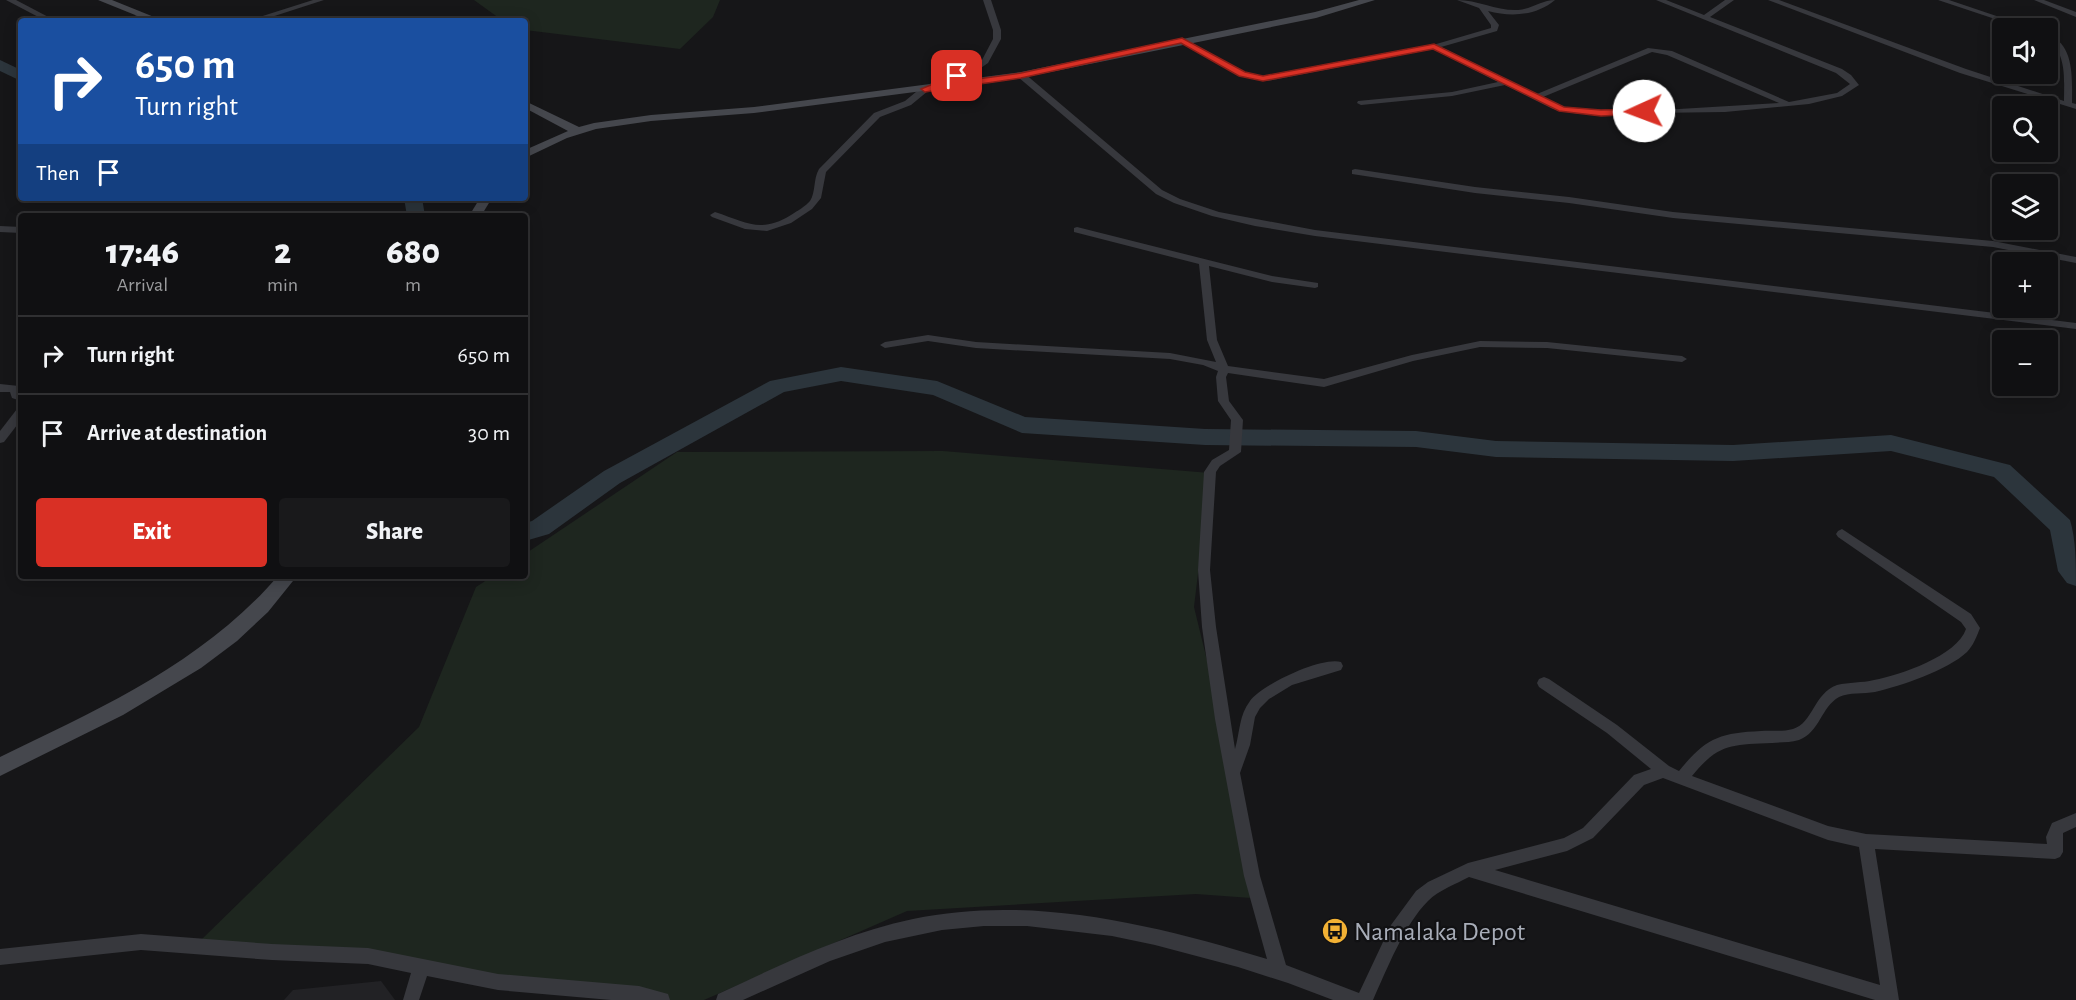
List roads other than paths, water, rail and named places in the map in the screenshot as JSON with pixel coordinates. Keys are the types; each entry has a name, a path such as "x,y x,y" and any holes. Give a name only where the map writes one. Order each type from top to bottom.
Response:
{"street":[{"path":"10,0 46,18"},
{"path":"103,0 150,18"},
{"path":"261,18 320,0"},
{"path":"715,215 754,228 771,228 783,224 815,201 822,171 877,115 908,103 925,89 972,70 988,57 998,39 987,0"},
{"path":"528,153 577,131 651,118 754,110 1021,75 1316,15 1370,0"},
{"path":"1461,0 1512,13 1539,7 1551,0"},
{"path":"1434,46 1562,109 1578,112 1792,105 1843,94 1855,85 1839,71 1660,0"},
{"path":"1706,17 1730,0"},
{"path":"1772,0 1963,71 2072,105 2072,67 2058,44"},
{"path":"1941,0 1997,18"},
{"path":"2038,0 2076,15"},
{"path":"1182,41 1242,74 1263,79 1434,46 1492,30 1495,25 1482,7"},
{"path":"134,18 141,15"},
{"path":"1536,97 1651,50 1669,53 1792,105"},
{"path":"1021,75 1160,192 1196,208 1237,219 1316,233 1450,251 2076,326"},
{"path":"1361,103 1452,94 1507,82"},
{"path":"528,106 577,131"},
{"path":"1355,172 1673,215 1993,244 2076,259"},
{"path":"0,230 18,230"},
{"path":"1077,230 1272,279 1315,285"},
{"path":"1204,263 1212,340 1224,369 1221,377 1224,401 1237,420 1234,452 1216,463 1210,472 1204,570 1209,627 1252,876 1280,971"},
{"path":"885,345 928,338 976,345 1170,356 1205,362 1224,369 1324,383 1436,352 1480,344 1547,345 1682,359"},
{"path":"0,388 15,389 18,396"},
{"path":"0,439 18,416"},
{"path":"1681,779 1700,756 1715,743 1736,738 1801,733 1830,696 1839,691 1878,686 1943,660 1962,649 1970,637 1973,628 1966,618 1842,534"},
{"path":"0,767 93,720 201,658 261,607 285,579"},
{"path":"1233,773 1244,741 1249,714 1255,704 1296,677 1336,666"},
{"path":"1544,683 1612,729 1664,771 1828,833 1866,841 2055,852 2054,837 2057,828 2076,820"},
{"path":"1364,1000 1397,931 1413,906 1434,886 1468,870 1567,844 1588,833 1639,780 1664,771"},
{"path":"1468,870 1890,998 1866,841"},
{"path":"724,1000 810,962 881,936 941,922 973,919 1042,919 1156,937 1280,971 1322,994 1355,1000"},
{"path":"0,957 141,942 272,952 368,956 498,982 639,994 662,1000"},
{"path":"411,1000 422,967"}],"waterway":[{"path":"0,65 18,74"},
{"path":"414,201 416,213"},
{"path":"528,531 540,528 612,477 778,386 841,374 937,388 1022,425 1205,437 1416,439 1496,449 1733,453 1891,443 2002,471 2061,526 2071,571 2076,576"}],"place":[{"name":"Namalaka Depot","path":"1335,931"}]}
